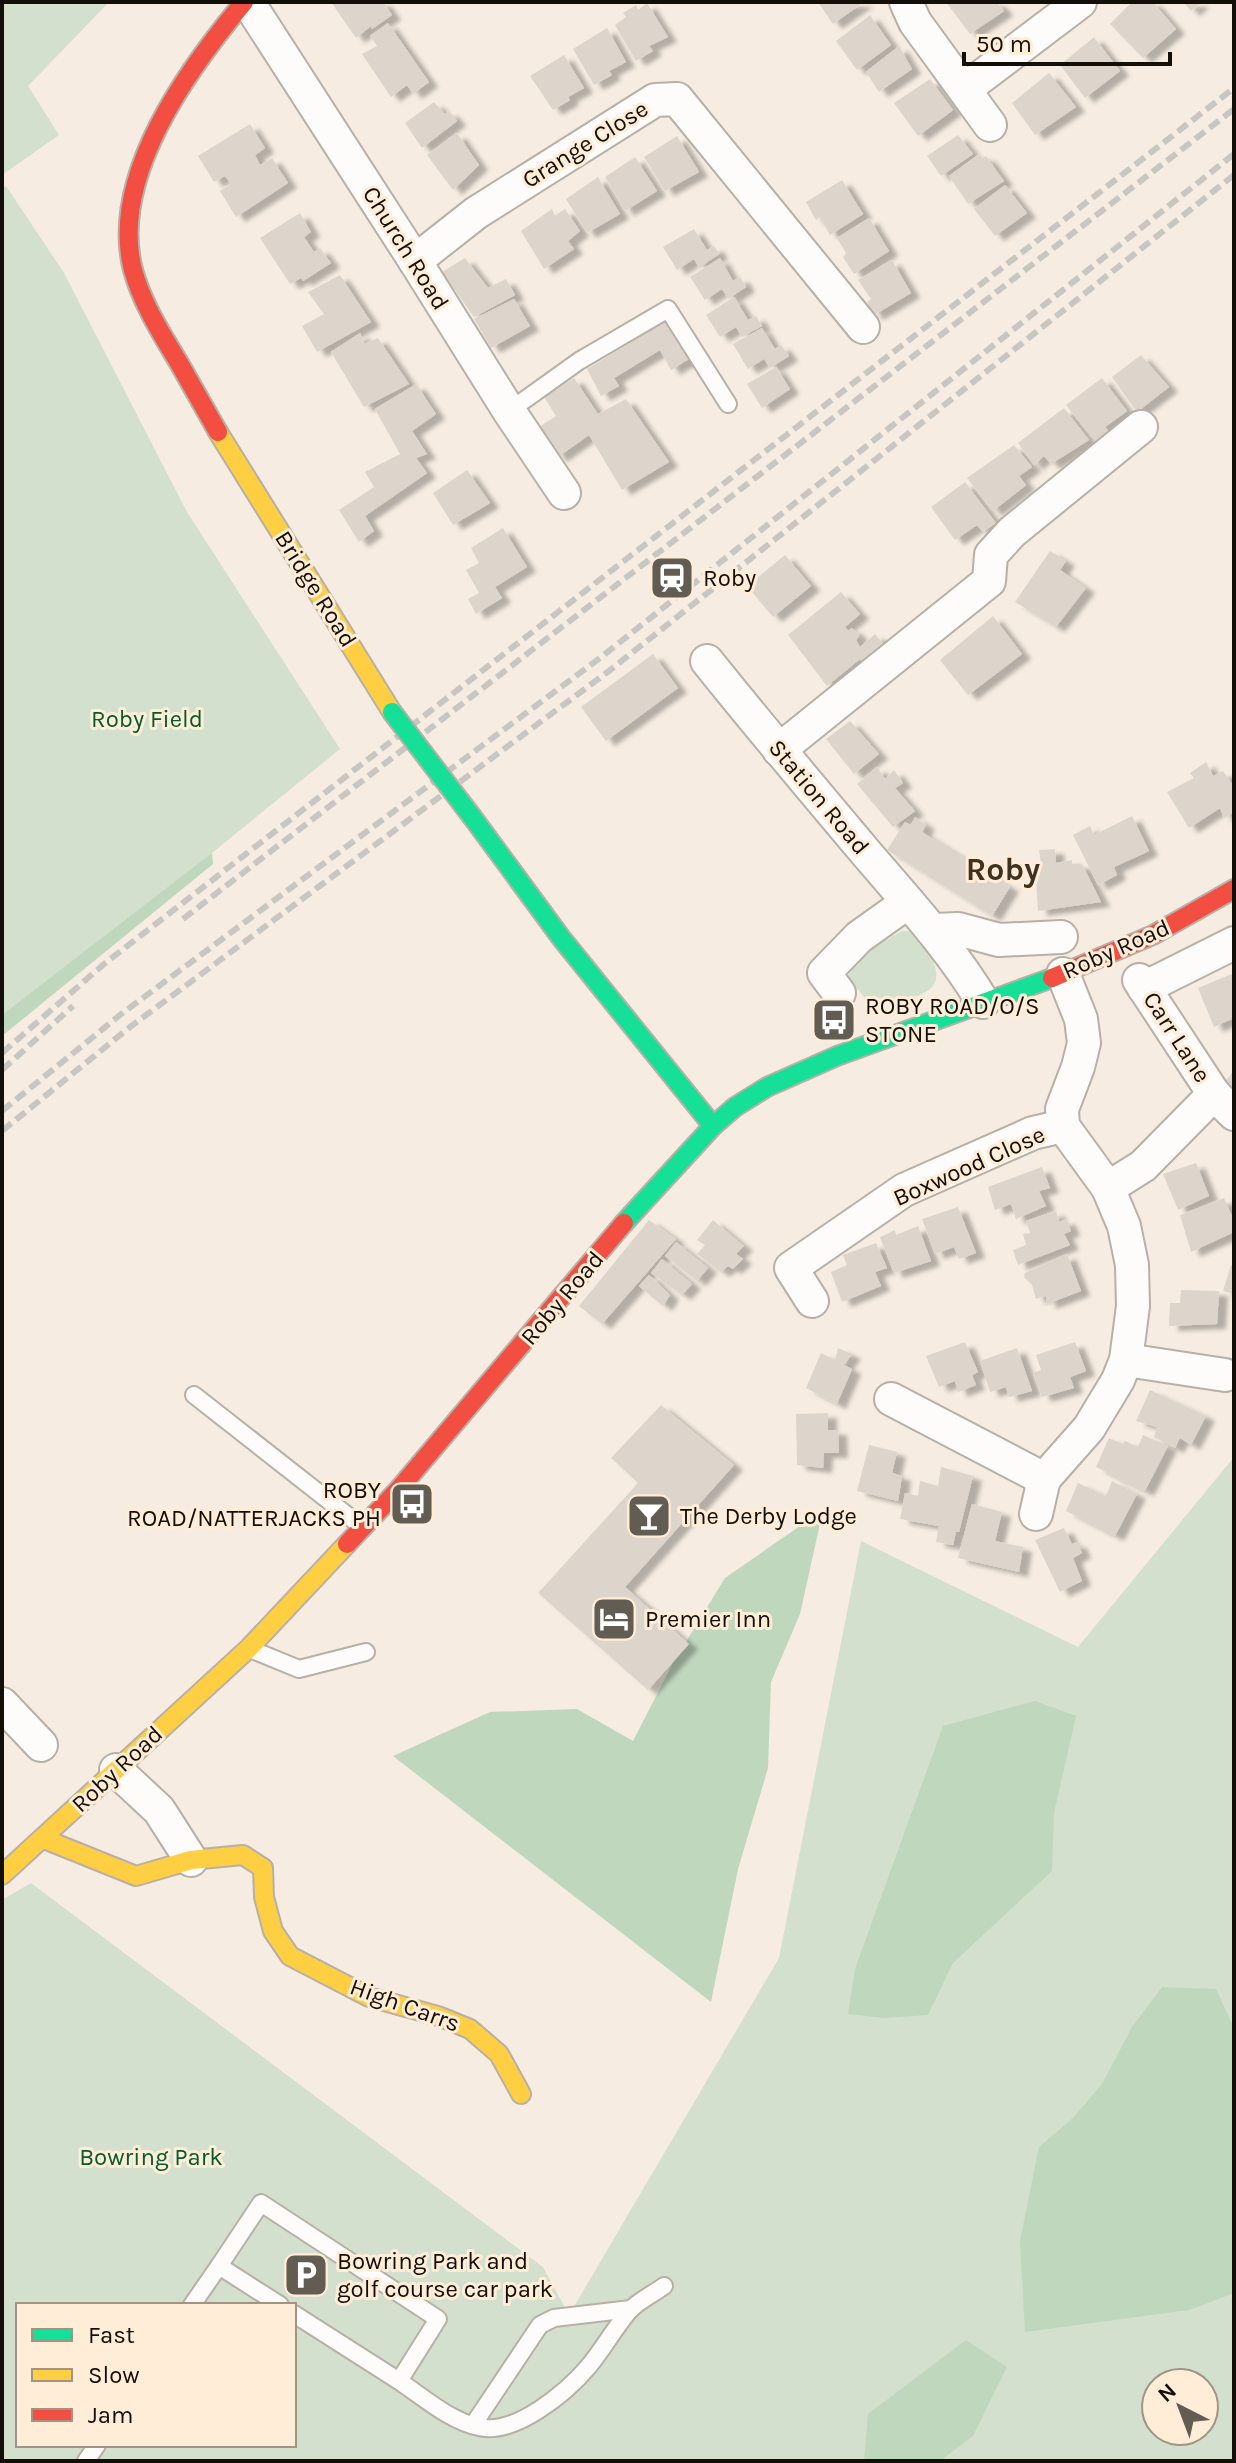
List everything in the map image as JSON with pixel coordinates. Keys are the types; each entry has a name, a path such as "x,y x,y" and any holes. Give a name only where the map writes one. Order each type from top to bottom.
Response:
{"street":[{"name":"Church Road","path":"246,2 564,493"},
{"name":"Bridge Road","path":"246,2 189,78 147,152 128,231 132,264 145,302 218,432 392,712 562,939 713,1126"},
{"path":"906,2 915,22 990,125"},
{"path":"965,89 1080,2"},
{"name":"Grange Close","path":"415,261 476,213 655,100 677,99 863,327"},
{"path":"779,750 989,581 991,555 1012,532 1141,427"},
{"name":"Station Road","path":"707,661 934,930 983,1002"},
{"name":"Roby Road","path":"2,1875 249,1648 488,1386 648,1195 735,1107 767,1087 837,1056 1063,974 1153,935 1234,889"},
{"path":"839,993 824,973 859,937 908,902"},
{"path":"934,930 958,929 999,940 1061,937"},
{"name":"Carr Lane","path":"1108,1188 1143,1166 1224,1104 1142,984 1234,943"},
{"path":"1036,1514 1044,1479 1089,1428 1118,1380 1126,1360 1133,1306 1132,1265 1124,1226 1108,1188 1063,1126 1062,1109 1084,1043 1081,1019 1063,974"},
{"name":"Boxwood Close","path":"812,1301 791,1268 904,1190 1033,1133 1063,1126"},
{"path":"1126,1360 1225,1375"},
{"path":"891,1399 1044,1479"},
{"path":"2,1704 41,1745"},
{"path":"116,1770 159,1810 191,1860"},
{"name":"High Carrs","path":"44,1839 136,1876 191,1860 243,1855 263,1868 264,1897 273,1931 290,1956 369,1997 438,2016 470,2029 499,2054 521,2094"}],"lane":[{"path":"509,411 579,361 668,309 728,404"},
{"path":"194,1395 362,1527"},
{"path":"249,1648 299,1669 366,1652"},
{"path":"193,2303 261,2203 438,2319 399,2381"},
{"path":"219,2266 277,2303"},
{"path":"296,2315 455,2417 480,2428 497,2428 517,2423 544,2406 587,2368 631,2309 664,2286"},
{"path":"473,2425 540,2325 554,2318 631,2309"}],"green space":[{"path":"2,2 109,2 28,86 59,135 2,175"},
{"name":"Roby Field","path":"6,186 64,273 187,512 340,749 128,921 2,1015 2,189"},
{"path":"212,853 213,864 2,1036 2,1015"},
{"path":"902,931 909,931 935,966 936,979 931,988 920,995 886,999 864,997 858,989 851,992 847,977 856,958"},
{"name":"Bowring Park","path":"1234,1457 1234,2461 2,2461 2,1900 31,1883 543,2267 569,2315 779,1958 861,1541 1078,1647"},
{"path":"823,1510 800,1614 771,1682 768,1768 738,1869 711,2002 393,1756 490,1712 577,1709 633,1741 673,1663 725,1578"},
{"path":"1035,1701 1076,1716 1054,1813 1052,1871 953,1963 928,2015 883,2018 848,2014 855,1969 943,1726"},
{"path":"1162,1987 1216,1989 1234,2028 1234,2293 1189,2310 1025,2332 1020,2241 1039,2147 1073,2118 1102,2084 1132,2027"},
{"path":"966,2340 1007,2367 973,2436 940,2461 864,2461 868,2414"}],"building":[{"path":"331,2 383,2 392,15 356,38"},
{"path":"818,2 864,2 833,24"},
{"path":"946,2 997,2 1004,11 970,34"},
{"path":"1132,2 1153,2 1176,29 1143,58 1110,24"},
{"path":"1183,2 1201,2 1191,11"},
{"path":"647,3 668,37 649,46 653,51 636,61 615,25 626,17 623,13 636,5 638,10"},
{"path":"870,15 891,45 857,70 836,41"},
{"path":"388,23 429,82 413,94 407,85 391,97 362,54 377,46 370,36"},
{"path":"607,28 626,62 609,71 612,75 594,85 573,49"},
{"path":"1094,37 1120,71 1085,98 1060,65"},
{"path":"899,46 912,69 879,92 866,72"},
{"path":"564,55 584,88 553,110 530,76"},
{"path":"1049,73 1076,107 1035,135 1012,103"},
{"path":"930,79 953,110 918,136 894,103"},
{"path":"434,102 445,114 449,111 457,121 422,148 405,123"},
{"path":"250,124 265,148 255,155 260,165 272,158 288,183 236,217 220,191 231,184 225,176 214,182 198,156"},
{"path":"457,133 479,165 453,190 427,155"},
{"path":"958,135 973,154 941,176 927,156"},
{"path":"677,136 699,172 665,191 644,157"},
{"path":"979,154 983,158 986,156 1004,181 968,204 949,176"},
{"path":"635,157 657,191 625,211 605,177"},
{"path":"598,177 620,214 587,233 566,199"},
{"path":"842,180 863,214 830,235 820,217 816,220 806,202"},
{"path":"1005,185 1027,213 995,236 974,209"},
{"path":"552,209 555,216 565,209 580,231 568,241 574,249 544,269 521,231"},
{"path":"300,213 311,232 304,237 314,252 320,248 331,263 303,281 301,278 290,284 260,238"},
{"path":"869,218 889,251 854,274 843,257 846,253 837,238"},
{"path":"694,229 707,250 714,246 719,254 699,268 694,259 677,270 663,247"},
{"path":"465,258 488,288 506,279 515,295 474,317 442,272"},
{"path":"720,258 733,281 740,277 746,287 728,299 722,289 705,300 690,277"},
{"path":"892,260 911,293 874,315 867,302 871,299 858,280"},
{"path":"340,275 371,322 317,352 302,326 324,314 308,292"},
{"path":"734,297 748,320 756,316 762,326 742,337 736,327 720,337 706,315"},
{"path":"514,299 530,326 491,348 474,319"},
{"path":"666,321 689,359 671,370 660,350 614,378 619,386 601,396 587,369"},
{"path":"762,328 775,349 781,345 789,356 770,368 764,359 748,369 733,344"},
{"path":"360,333 364,344 378,338 409,384 364,407 331,352"},
{"path":"1141,355 1169,387 1137,412 1112,377"},
{"path":"776,367 790,389 762,408 747,384"},
{"path":"574,378 598,414 626,399 669,462 622,490 589,435 558,457 539,427 556,416 544,397"},
{"path":"1102,378 1127,411 1105,427 1112,435 1098,444 1066,405"},
{"path":"416,384 436,414 412,431 427,454 416,458 427,473 365,516 374,531 359,542 339,510 374,487 365,472 400,454 375,409"},
{"path":"1064,408 1089,440 1051,464 1044,456 1034,465 1018,443"},
{"path":"1014,445 1032,467 1019,476 1026,485 993,511 967,478"},
{"path":"467,470 490,503 453,525 433,493"},
{"path":"965,482 996,523 983,532 977,525 955,540 931,507"},
{"path":"503,528 527,567 495,587 502,598 476,614 468,599 479,593 466,570 479,563 471,548"},
{"path":"1050,551 1066,561 1060,570 1086,588 1056,627 1015,602"},
{"path":"785,555 811,586 773,617 747,586"},
{"path":"841,592 860,614 845,627 848,631 852,628 859,636 856,640 860,647 875,634 888,649 865,667 860,659 827,686 788,635"},
{"path":"993,616 1022,654 968,695 940,660"},
{"path":"653,654 678,688 606,741 581,707"},
{"path":"850,721 879,754 854,774 826,739"},
{"path":"1206,762 1213,776 1223,771 1234,787 1234,812 1224,818 1220,808 1189,828 1167,792 1194,778 1190,773"},
{"path":"877,767 885,779 894,770 903,783 895,788 915,811 893,827 857,784"},
{"path":"1132,816 1149,851 1114,867 1117,875 1098,885 1073,835 1090,826 1094,835"},
{"path":"915,817 926,825 922,832 1010,887 992,916 887,850 905,822 911,825"},
{"path":"1055,849 1056,863 1072,860 1072,864 1082,864 1101,902 1038,911 1035,863 1041,864 1039,850"},
{"path":"1234,973 1234,1018 1214,1027 1198,988"},
{"path":"1234,1070 1234,1093 1225,1082"},
{"path":"1196,1163 1209,1196 1178,1210 1163,1174"},
{"path":"1042,1167 1050,1188 1039,1191 1046,1206 1016,1219 1011,1204 995,1210 988,1187"},
{"path":"1224,1198 1234,1221 1234,1232 1191,1252 1180,1215"},
{"path":"958,1207 976,1253 959,1259 954,1247 935,1254 922,1219"},
{"path":"1056,1211 1059,1222 1066,1219 1071,1231 1064,1234 1070,1245 1018,1265 1013,1250 1026,1245 1023,1234 1030,1233 1026,1221"},
{"path":"649,1220 676,1239 602,1324 579,1306"},
{"path":"713,1220 744,1246 736,1254 743,1259 733,1269 728,1266 721,1272 697,1254 705,1245 697,1240"},
{"path":"918,1226 931,1261 894,1273 880,1237 895,1230 896,1235"},
{"path":"676,1242 708,1268 697,1281 665,1256"},
{"path":"876,1243 887,1268 875,1272 881,1286 842,1302 831,1272 847,1265 843,1255"},
{"path":"1067,1254 1081,1291 1047,1304 1046,1296 1036,1299 1032,1285 1024,1277 1025,1273"},
{"path":"662,1259 692,1284 682,1295 651,1273"},
{"path":"1231,1265 1234,1266 1234,1294 1223,1291"},
{"path":"649,1275 670,1295 663,1306 639,1286"},
{"path":"1181,1290 1219,1291 1217,1324 1169,1326 1170,1303 1180,1303"},
{"path":"965,1342 978,1372 972,1375 976,1385 958,1392 955,1381 939,1387 926,1356"},
{"path":"1075,1342 1086,1371 1070,1377 1074,1388 1042,1397 1033,1373 1041,1370 1036,1355"},
{"path":"838,1348 852,1354 844,1365 852,1369 837,1404 806,1388 821,1353 835,1360"},
{"path":"1017,1348 1032,1391 1009,1397 1006,1387 990,1392 980,1361"},
{"path":"1150,1390 1206,1416 1191,1445 1180,1438 1175,1448 1154,1437 1157,1427 1136,1421"},
{"path":"661,1405 734,1465 625,1587 689,1644 648,1690 538,1593 638,1483 611,1458"},
{"path":"828,1413 828,1430 838,1430 839,1453 824,1453 823,1468 797,1465 796,1414"},
{"path":"1143,1435 1168,1446 1145,1491 1096,1467 1109,1438 1138,1447"},
{"path":"869,1445 897,1452 892,1473 902,1476 898,1501 857,1491"},
{"path":"941,1467 973,1476 953,1545 936,1542 939,1526 900,1519 905,1493 918,1496 920,1481 938,1486"},
{"path":"1112,1481 1137,1494 1115,1536 1066,1511 1078,1483 1106,1496"},
{"path":"972,1504 1002,1512 995,1541 1023,1547 1019,1572 958,1558"},
{"path":"1064,1528 1072,1544 1077,1542 1082,1553 1073,1558 1082,1581 1060,1592 1035,1540"}],"railway":[{"path":"2,1053 104,964 1234,88"},
{"path":"183,919 1234,109"},
{"path":"2,1111 120,1015 600,658 1234,154"},
{"path":"2,1131 130,1027 609,671 1234,175"},
{"path":"2,1070 73,1006"}],"traffic: fast":[{"path":"392,712 473,818"},
{"path":"473,818 562,939 713,1126"},
{"path":"624,1223 713,1126 735,1107 767,1087 837,1056 1052,978"}],"traffic: slow":[{"path":"218,432 392,712"},
{"path":"2,1875 249,1648 347,1544"},
{"path":"44,1839 136,1876 191,1860 243,1855 263,1868 264,1897 273,1931 290,1956 369,1997 438,2016 470,2029 499,2054 521,2094"}],"traffic: jam":[{"path":"218,432 147,306 133,270 129,235 132,198 158,126 200,59 244,2"},
{"path":"1052,978 1153,935 1234,889"},
{"path":"347,1544 399,1489 624,1223"}],"place":[{"name":"Roby","path":"672,578"},
{"name":"ROBY ROAD/O/S STONE","path":"834,1020"},
{"name":"ROBY ROAD/NATTERJACKS PH","path":"412,1504"},
{"name":"The Derby Lodge","path":"649,1516"},
{"name":"Premier Inn","path":"614,1619"},
{"name":"Bowring Park and golf course car park","path":"306,2275"}],"district":[{"name":"Roby","path":"1003,869"}]}
